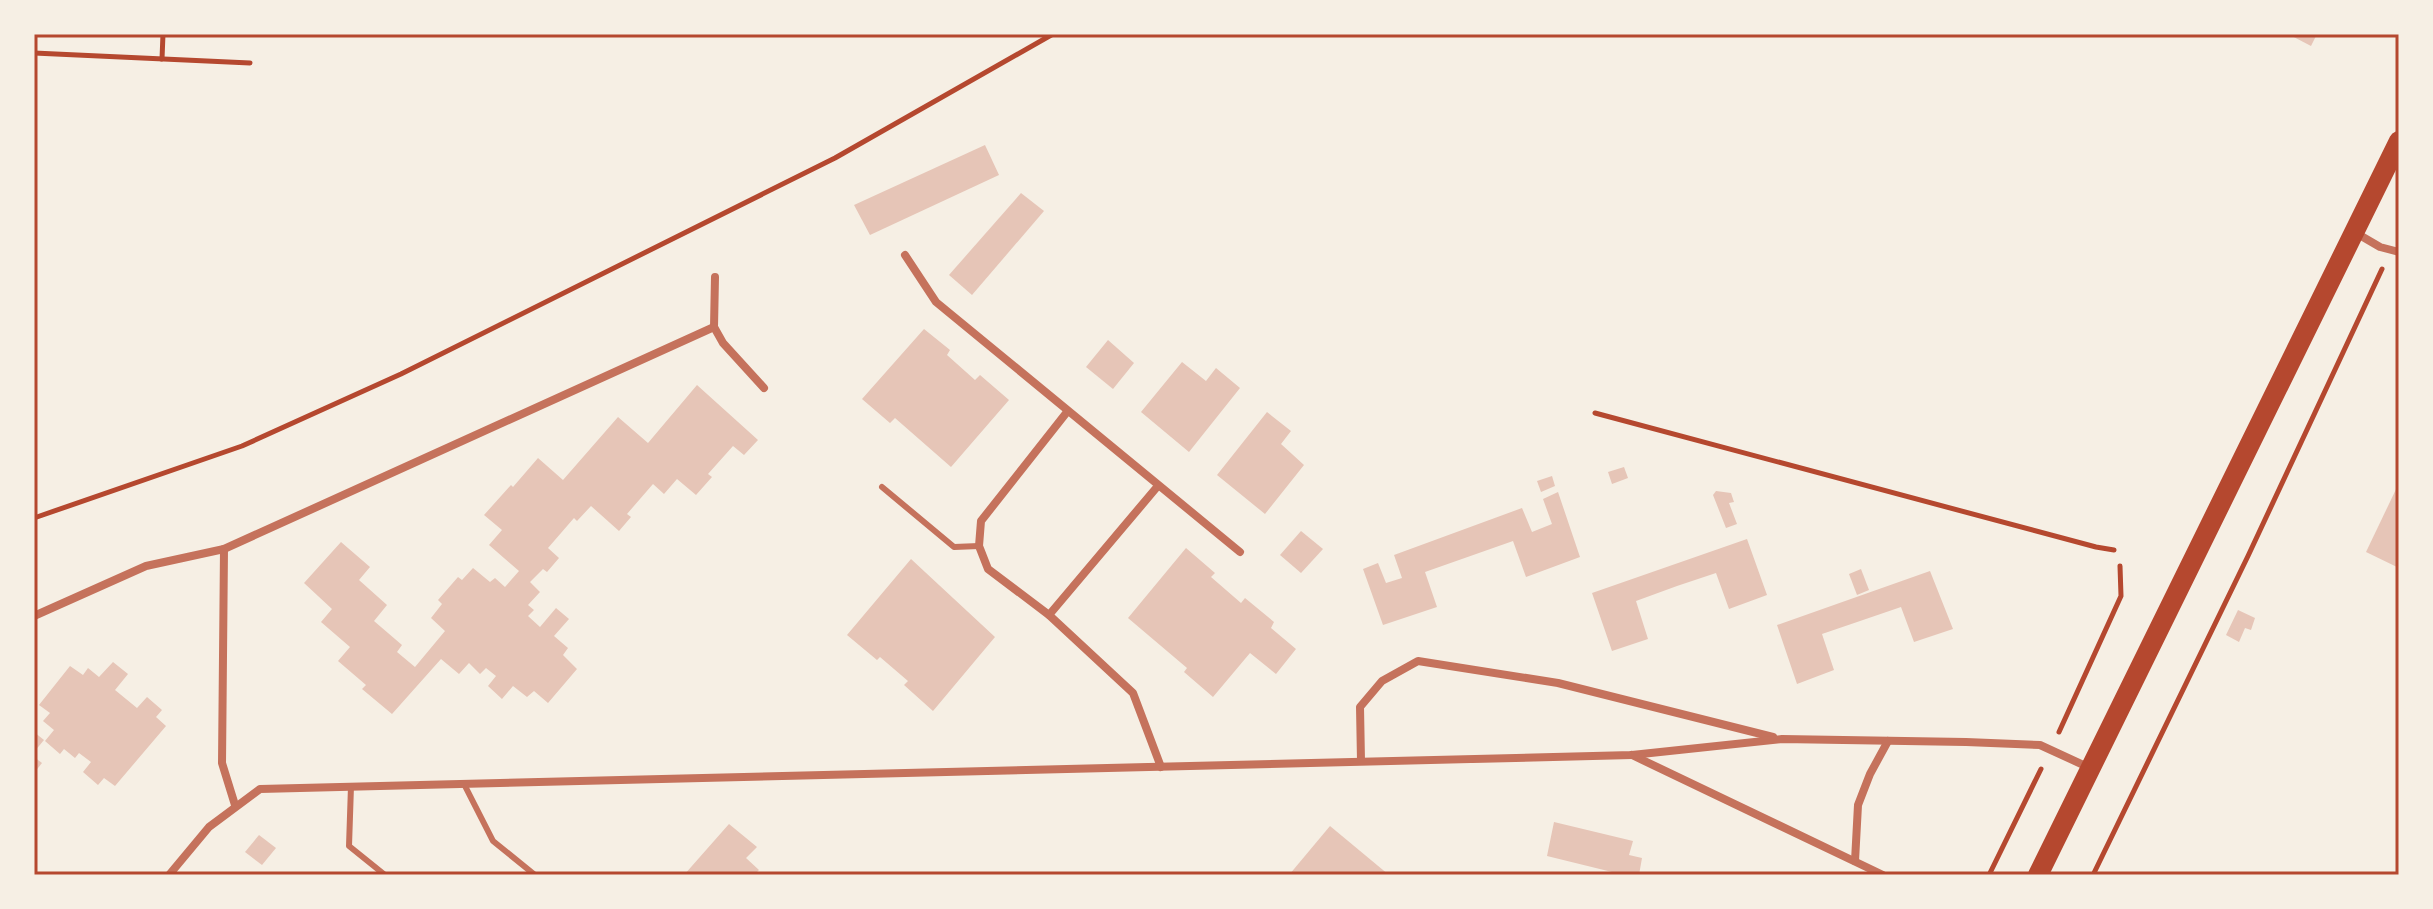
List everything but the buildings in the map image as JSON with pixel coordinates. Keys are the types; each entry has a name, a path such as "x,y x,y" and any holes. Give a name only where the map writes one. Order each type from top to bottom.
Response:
{"main road":[{"path":"2038,875 2399,141"}],"street":[{"path":"2353,231 2380,247 2395,251"},
{"path":"905,255 936,302 1157,487 1240,552"},
{"path":"715,277 714,327 723,343 764,388"},
{"path":"34,616 146,566 224,549 714,327"},
{"path":"1067,412 981,521 979,546 988,569 1049,615 1133,693 1161,767"},
{"path":"1049,615 1157,487"},
{"path":"224,549 222,763 235,805"},
{"path":"1361,761 1360,707 1382,681 1418,661 1558,683 1782,739"},
{"path":"169,875 209,827 260,789 1632,755 1782,739 2040,745 2090,768"},
{"path":"1855,861 1858,805 1888,741"},
{"path":"1632,755 1883,875"}],"lane":[{"path":"882,487 954,547 979,546"},
{"path":"464,784 493,841 535,875"},
{"path":"351,786 349,846 385,875"}],"path":[{"path":"162,59 163,34"},
{"path":"34,518 242,446 401,374 835,158 1053,34"},
{"path":"34,53 250,63"},
{"path":"2093,875 2395,251"},
{"path":"1595,413 2114,550"},
{"path":"1989,875 2121,596 2120,566"}]}
